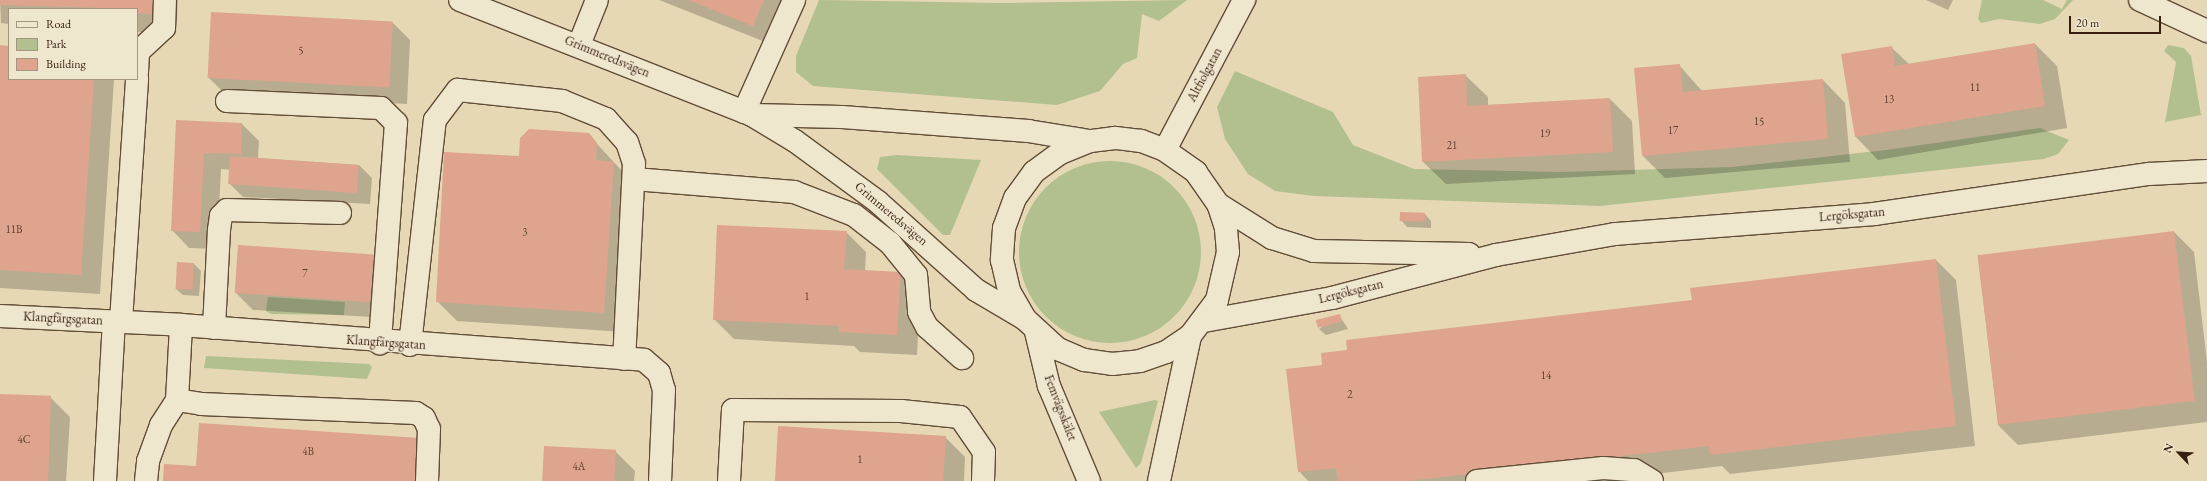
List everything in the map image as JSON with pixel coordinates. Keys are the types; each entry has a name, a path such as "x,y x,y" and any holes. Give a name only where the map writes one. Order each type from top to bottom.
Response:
{"street":[{"path":"138,52 164,28 165,0"},
{"name":"Grimmeredsvägen","path":"460,0 579,45 748,114 824,161 878,202 976,290 1030,326 1065,352 1084,360 1112,364 1140,362 1166,352 1197,328"},
{"path":"579,45 597,0"},
{"path":"748,114 794,0"},
{"name":"Altfiolgatan","path":"1165,150 1244,0"},
{"path":"2140,0 2207,31"},
{"path":"105,481 137,80"},
{"path":"410,344 436,120 458,90 562,101 606,119 626,142 634,164 634,179 624,359"},
{"path":"227,101 381,108 396,123 380,343"},
{"name":"Grimmeredsvägen","path":"748,114 834,116 1028,131 1090,141"},
{"path":"1030,326 1009,291 1004,266 1004,228 1015,198 1034,172 1060,153 1090,141 1135,140 1165,150 1196,172 1218,204 1228,252 1217,300 1197,328 1159,481"},
{"name":"Lergöksgatan","path":"1197,328 1332,298 1496,255 1615,234 1874,214 2149,174 2207,171"},
{"path":"634,179 794,192 854,215 890,243 916,276 919,312 927,327 962,358"},
{"name":"Lergöksgatan","path":"1218,204 1272,238 1314,251 1496,255"},
{"path":"214,328 219,230 221,216 227,210 340,213"},
{"name":"Klangfärgsgatan","path":"0,316 181,325 380,343 644,360 659,373 664,390 660,481"},
{"path":"146,481 148,461 161,425 177,400 181,325"},
{"name":"Femvägsskälet","path":"1030,326 1049,386 1089,481"},
{"path":"177,400 201,404 416,413 424,418 429,429 428,481"},
{"path":"729,481 733,410 901,411 960,417 984,452 983,481"},
{"path":"1478,481 1603,468 1634,470 1652,481"}],"green space":[{"path":"819,0 1000,3 1187,0 1159,21 1142,14 1137,58 1123,64 1100,91 1057,105 813,86 796,72 796,56"},
{"path":"1982,0 2043,0 2062,9 2067,0 2073,0 2055,19 2040,24 1999,19 1981,23 1978,19"},
{"path":"2168,45 2184,48 2191,56 2201,115 2165,122 2176,62 2164,51"},
{"path":"1235,71 1333,112 1353,145 1414,169 1560,172 1732,167 1886,150 2040,128 2069,140 2058,154 2044,159 1600,206 1314,196 1275,191 1248,174 1225,139 1217,107"},
{"path":"897,155 981,160 950,235 943,235 877,169 880,157"},
{"path":"1119,161 1128,162 1145,168 1161,176 1175,187 1186,201 1194,217 1200,234 1200,270 1194,287 1186,303 1175,317 1161,328 1128,342 1101,343 1092,342 1075,336 1059,328 1039,310 1026,287 1020,270 1019,243 1020,234 1026,217 1034,201 1052,181 1075,168 1092,162"},
{"path":"268,297 345,302 344,315 271,314 266,311"},
{"path":"206,356 369,364 372,367 367,379 204,368"},
{"path":"1155,400 1158,401 1141,463 1136,468 1099,412"}],"building":[{"path":"0,0 157,0 156,15 138,13 138,8 0,5"},
{"path":"688,0 764,0 753,26"},
{"path":"211,12 393,22 389,87 208,78"},
{"path":"2035,43 2045,106 1855,137 1841,54 1892,46 1895,66"},
{"path":"0,45 8,46 8,80 94,80 81,275 0,270"},
{"path":"1680,64 1683,92 1823,79 1828,139 1642,156 1634,68"},
{"path":"1466,74 1467,106 1610,98 1613,152 1422,162 1418,77"},
{"path":"176,120 242,123 241,154 204,153 200,232 171,231"},
{"path":"529,129 589,133 597,143 596,160 614,162 604,313 436,302 444,152 519,156 520,138"},
{"path":"230,156 359,165 357,193 228,184"},
{"path":"1400,212 1425,213 1425,222 1400,221"},
{"path":"717,225 847,231 844,269 901,272 897,335 839,332 839,326 713,320"},
{"path":"2174,231 2195,401 1998,425 1977,255"},
{"path":"238,245 374,254 370,302 235,293"},
{"path":"1936,259 1956,426 1710,455 1709,446 1408,481 1338,481 1336,468 1298,472 1286,369 1322,365 1321,353 1347,350 1346,340 1692,300 1690,288"},
{"path":"177,262 194,263 193,290 176,289"},
{"path":"1340,314 1342,322 1318,328 1316,320"},
{"path":"0,394 51,396 48,481 0,481"},
{"path":"199,423 420,438 417,481 163,481 164,464 196,466"},
{"path":"778,426 946,436 943,481 775,481"},
{"path":"544,446 616,450 614,481 542,481"}]}
